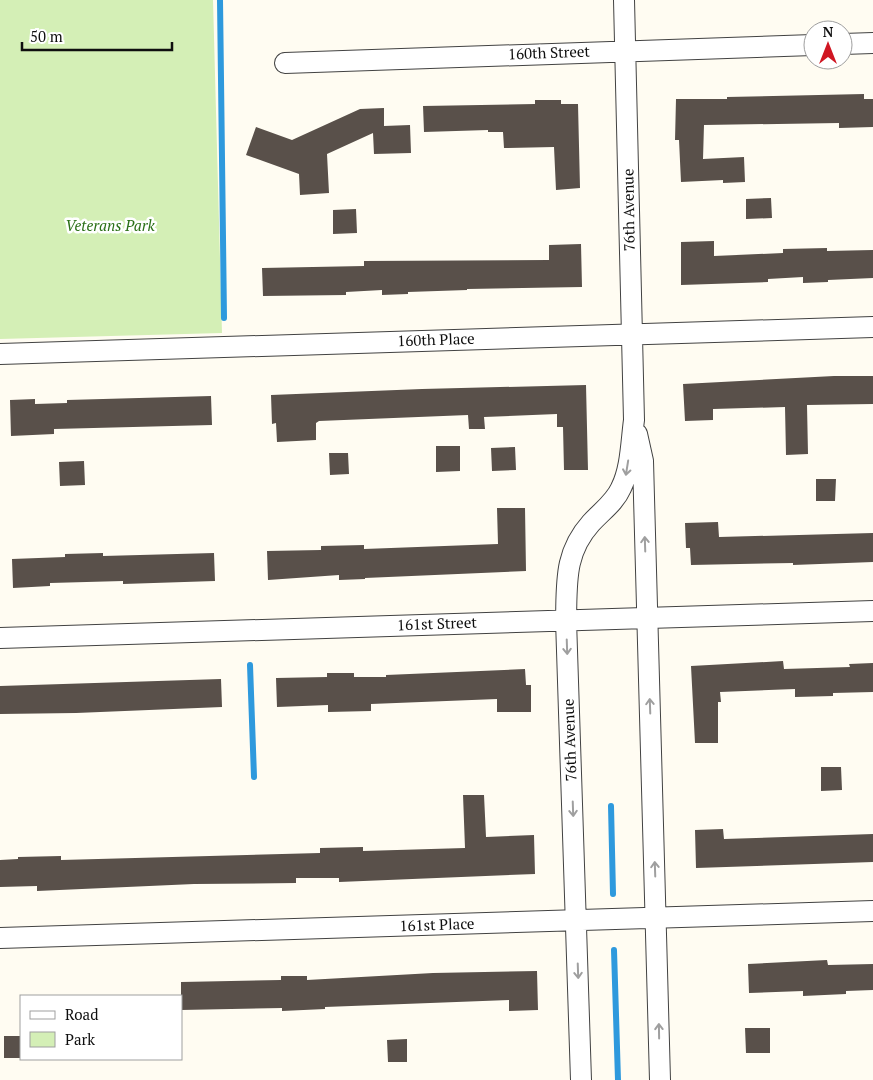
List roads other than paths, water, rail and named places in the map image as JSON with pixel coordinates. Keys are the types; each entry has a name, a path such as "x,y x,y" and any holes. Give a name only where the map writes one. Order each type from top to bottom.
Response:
{"street":[{"name":"76th Avenue","path":"581,1080 566,620 567,571 571,554 580,537 610,506 621,490 626,478 634,420 624,0"},
{"path":"853,44 873,43"},
{"name":"160th Street","path":"286,63 803,45"},
{"name":"160th Place","path":"0,354 873,327"},
{"name":"76th Avenue","path":"634,420 643,461 660,1080"},
{"name":"161st Street","path":"0,638 873,610"},
{"name":"161st Place","path":"0,938 873,911"}],"waterway":[{"path":"220,0 224,318"},
{"path":"250,665 254,777"},
{"path":"611,806 613,894"},
{"path":"614,950 618,1080"}],"park label":[{"name":"Veterans Park","path":"110,226"}]}
